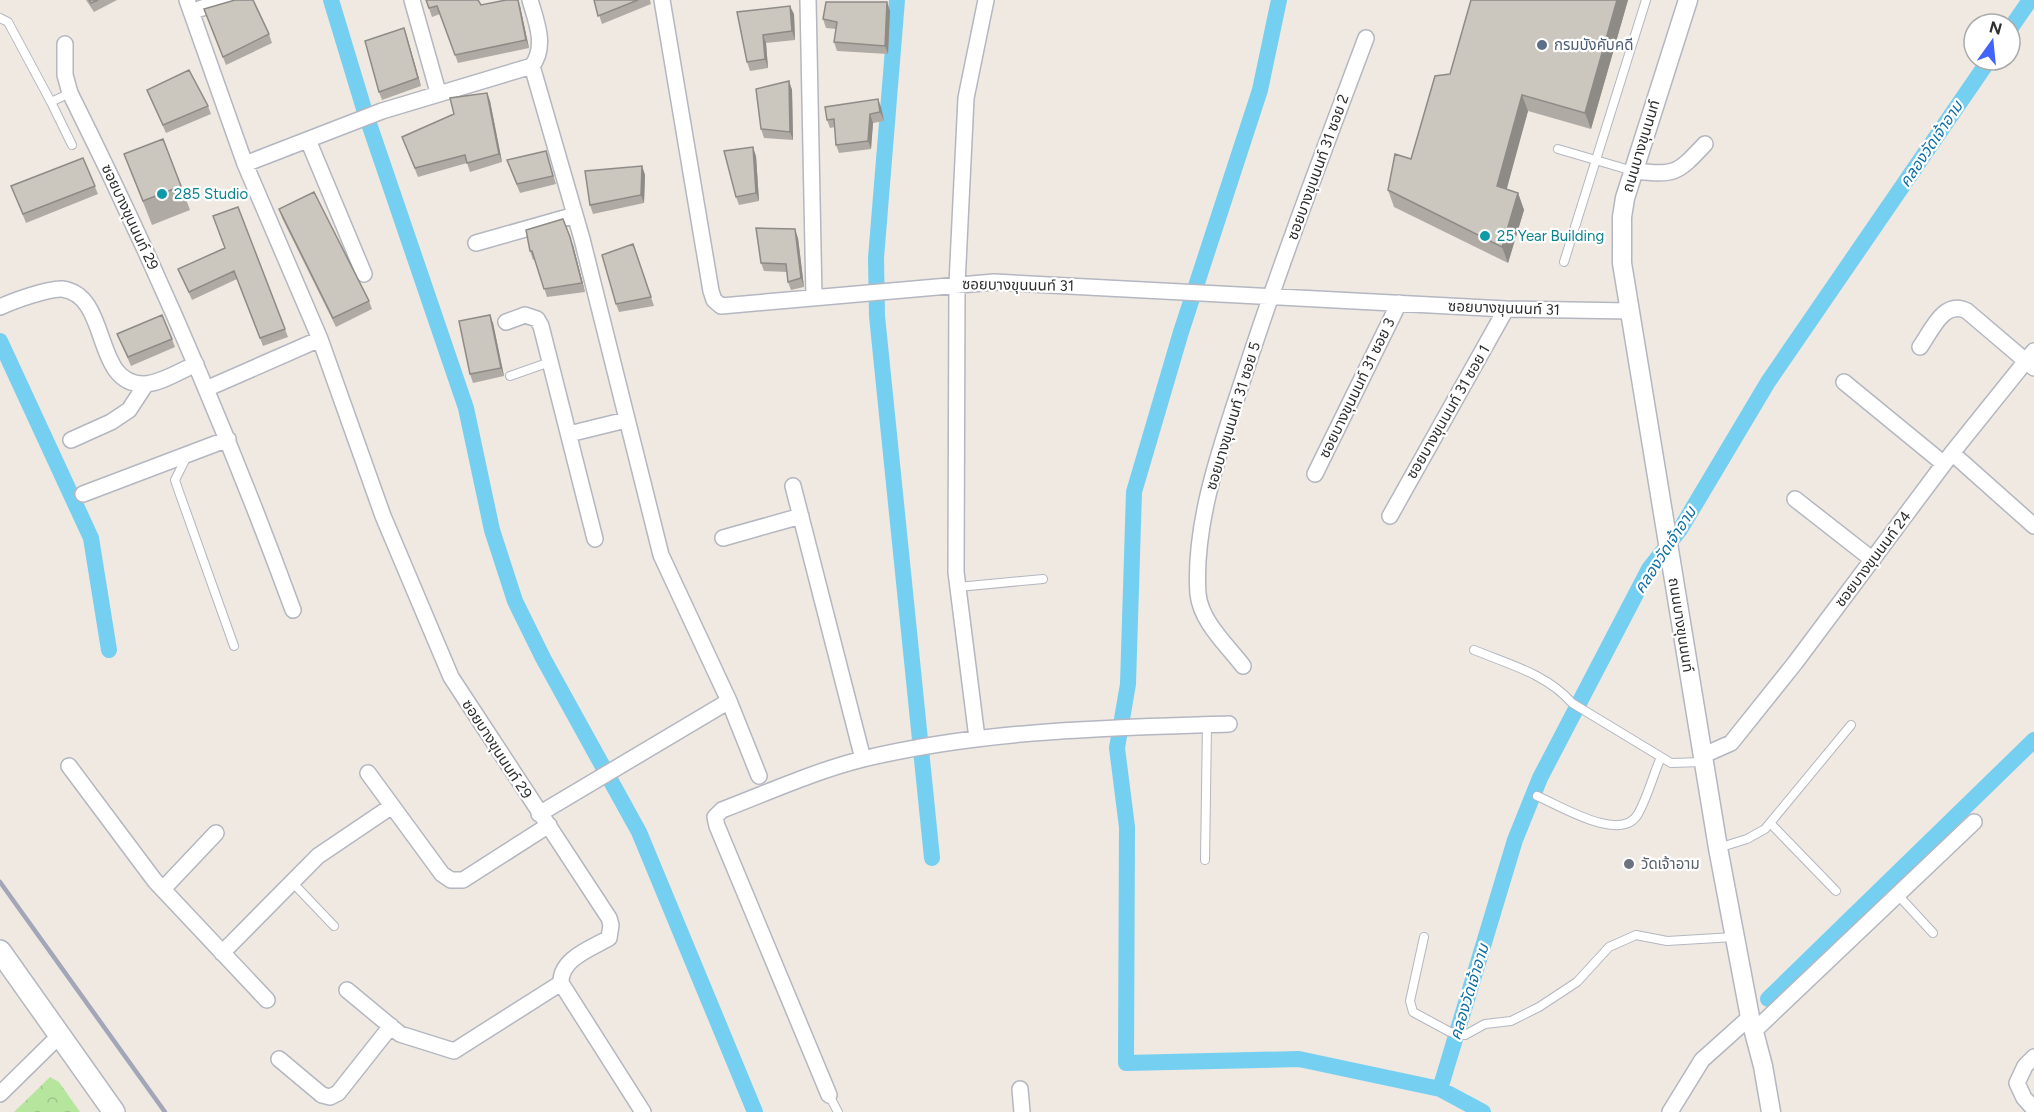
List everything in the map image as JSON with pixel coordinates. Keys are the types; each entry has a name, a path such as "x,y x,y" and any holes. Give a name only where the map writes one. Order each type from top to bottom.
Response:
{"main road":[{"path":"0,951 114,1112"}],"street":[{"path":"189,6 225,0"},
{"path":"412,0 438,92"},
{"path":"530,0 539,34 540,51 532,66 575,215 662,555 729,701 759,776"},
{"name":"ซอยบางขุนนนท์ 31","path":"662,0 716,304 726,306 994,282 1506,309 1631,311"},
{"path":"808,0 814,298"},
{"path":"977,738 958,587 957,284 966,98 986,0"},
{"name":"ถนนบางขุนนนท์","path":"1688,0 1633,171 1622,218 1622,263 1718,848 1734,937 1771,1112"},
{"name":"ซอยบางขุนนนท์ 29","path":"189,6 245,164 320,339 383,516 451,677 609,918 611,925 609,938 563,967 561,983"},
{"name":"ซอยบางขุนนนท์ 31 ซอย 2","path":"1270,296 1366,38"},
{"name":"ซอยบางขุนนนท์ 29","path":"65,44 65,75 70,93 131,216 196,364 228,439 293,610"},
{"path":"245,164 382,111 438,92 532,66"},
{"path":"308,140 364,274"},
{"path":"1633,171 1665,174 1678,171 1705,144"},
{"path":"476,243 575,215"},
{"path":"0,307 20,298 60,289 74,293 87,305 117,374 129,382 146,384 196,364"},
{"name":"ซอยบางขุนนนท์ 31 ซอย 5","path":"1243,666 1202,613 1198,594 1200,558 1205,510 1215,466 1270,296"},
{"name":"ซอยบางขุนนนท์ 31 ซอย 3","path":"1315,474 1400,303"},
{"path":"1920,347 1945,312 1951,307 1958,306 2031,360"},
{"name":"ซอยบางขุนนนท์ 31 ซอย 1","path":"1390,516 1506,309"},
{"path":"506,322 525,315 537,319 595,539"},
{"path":"206,389 320,339"},
{"name":"ซอยบางขุนนนท์ 24","path":"1705,758 1731,743 1873,560 1948,458 2031,360"},
{"path":"1844,382 1948,458 2034,526"},
{"path":"71,440 111,422 129,410 146,384"},
{"path":"569,434 626,420"},
{"path":"83,494 228,439"},
{"path":"793,486 863,759"},
{"path":"1795,499 1873,560"},
{"path":"723,538 801,516"},
{"path":"368,773 442,874 451,880 463,880 544,819 729,701"},
{"path":"829,1095 715,817 722,810 802,778 863,759 977,738 1105,727 1229,724"},
{"path":"69,766 163,889 267,1000"},
{"path":"222,953 318,855 392,807"},
{"path":"1670,1112 1702,1060 1752,1024 1974,822"},
{"path":"163,889 216,833"},
{"path":"347,990 400,1034 438,1048 454,1051 561,983 643,1112"},
{"path":"279,1059 322,1095 330,1097 338,1094 391,1026"},
{"path":"0,1094 59,1036"},
{"path":"2034,1057 2025,1066 2017,1083 2024,1098 2034,1109"},
{"path":"1020,1089 1023,1112"}],"lane":[{"path":"1564,262 1646,0"},
{"path":"0,18 8,22 72,144"},
{"path":"51,102 70,93"},
{"path":"1558,149 1633,171"},
{"path":"510,376 550,362"},
{"path":"187,456 175,480 234,646"},
{"path":"958,587 1043,579"},
{"path":"1474,650 1536,676 1560,689 1572,703 1671,763 1705,758"},
{"path":"1205,860 1207,725"},
{"path":"1718,848 1747,840 1771,824 1851,725"},
{"path":"1537,796 1605,826 1629,823 1638,816 1660,757"},
{"path":"1771,824 1836,891"},
{"path":"292,882 334,926"},
{"path":"1897,894 1934,933"},
{"path":"1424,937 1410,1002 1413,1012 1450,1032 1466,1035 1485,1024 1511,1021 1539,1007 1576,982 1609,947 1636,934 1668,941 1734,937"},
{"path":"829,1095 838,1112"}],"green space":[{"path":"50,1077 59,1082 80,1112 14,1112"}],"building":[{"path":"235,0 253,0 269,34 223,57 204,9"},
{"path":"426,0 478,0 481,5 518,0 526,40 455,55 437,6 429,8"},
{"path":"594,0 638,0 598,16"},
{"path":"1471,0 1617,0 1585,113 1522,95 1497,186 1518,193 1502,247 1388,190 1395,154 1411,159 1435,76 1450,74"},
{"path":"826,2 887,2 885,46 834,42 837,22 823,19"},
{"path":"790,6 792,31 763,35 765,59 747,62 737,12"},
{"path":"404,28 418,78 379,92 365,41"},
{"path":"189,70 208,106 163,125 147,90"},
{"path":"789,81 790,132 761,129 756,89"},
{"path":"487,93 499,154 467,163 465,155 415,168 402,137 454,114 450,98"},
{"path":"878,99 880,112 870,114 868,141 836,145 834,119 827,120 825,107"},
{"path":"163,139 181,186 143,201 124,154"},
{"path":"753,147 756,193 736,197 724,151"},
{"path":"546,151 553,176 517,184 507,160"},
{"path":"83,158 95,186 23,214 11,186"},
{"path":"642,166 641,195 590,205 585,171"},
{"path":"314,192 369,301 333,318 279,209"},
{"path":"238,207 285,329 260,338 234,271 189,292 178,269 225,248 213,216"},
{"path":"563,219 582,283 544,289 532,251 530,251 526,230"},
{"path":"756,228 795,229 801,278 788,282 786,264 761,263"},
{"path":"633,244 651,297 616,304 602,255"},
{"path":"162,315 172,339 128,357 117,334"},
{"path":"490,315 501,368 470,374 459,321"}],"waterway":[{"path":"331,0 364,109 466,408 492,530 515,601 543,658 639,832 755,1112"},
{"path":"897,0 876,258 877,316 932,858"},
{"path":"1279,0 1260,90 1181,332 1134,492 1128,684 1117,748 1127,827 1126,1063 1299,1059 1440,1089 1483,1112"},
{"name":"คลองวัดเจ้าอาม","path":"2022,12 2030,0"},
{"name":"คลองวัดเจ้าอาม","path":"1440,1089 1515,840 1540,778 1649,569 1681,528 1768,382 1981,72"},
{"path":"0,341 91,538 109,650"},
{"path":"1768,999 2034,740"}],"railway":[{"path":"0,882 165,1112"}],"place":[{"name":"กรมบังคับคดี","path":"1542,45"},
{"name":"285 Studio","path":"162,194"},
{"name":"25 Year Building","path":"1485,236"},
{"name":"วัดเจ้าอาม","path":"1629,864"}]}
